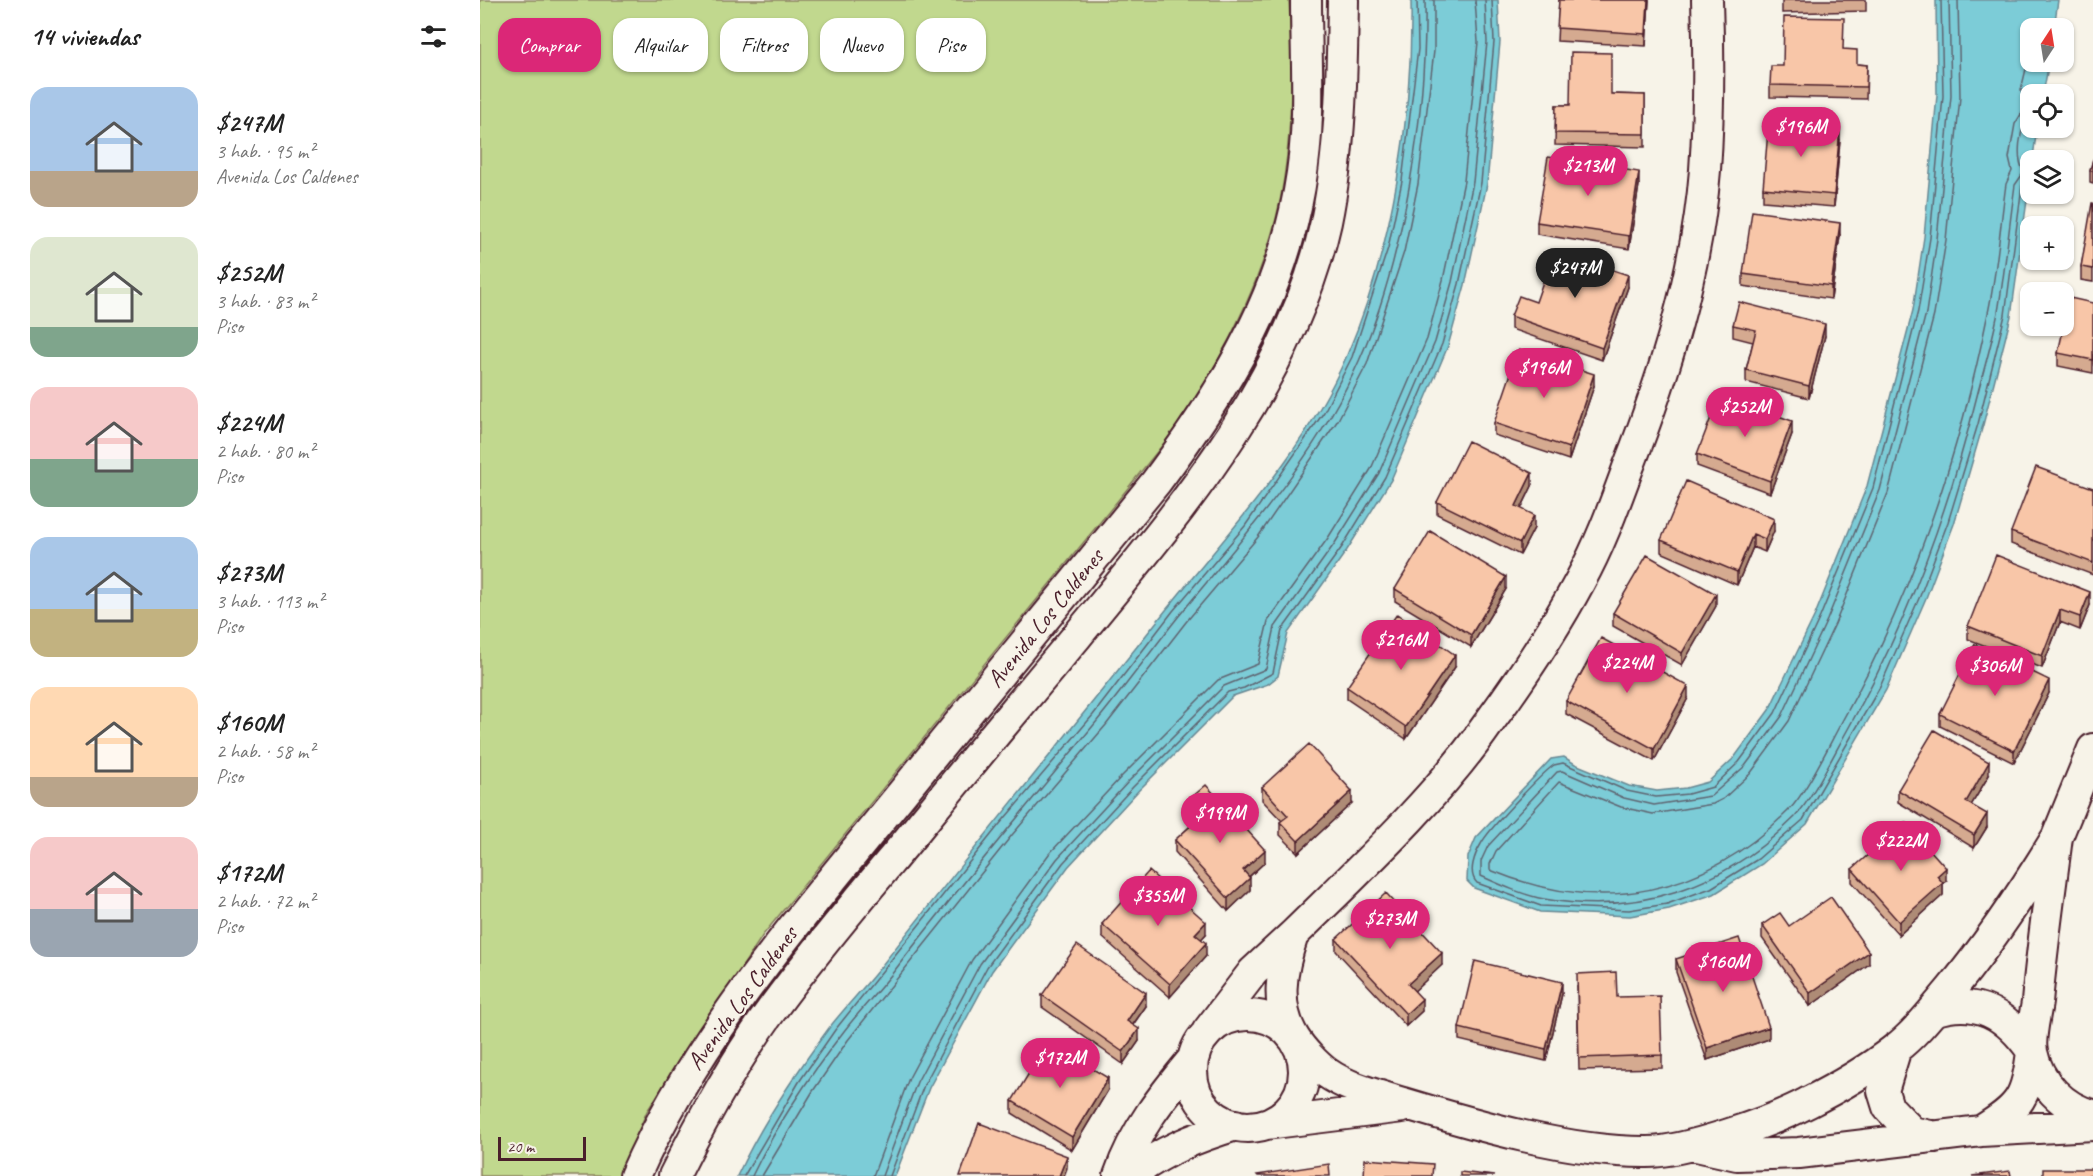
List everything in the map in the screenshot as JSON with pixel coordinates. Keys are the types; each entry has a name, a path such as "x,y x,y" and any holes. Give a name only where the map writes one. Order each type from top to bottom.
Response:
{"street":[{"name":"Avenida Los Caldenes","path":"635,1176 657,1125 688,1071 779,944 1156,482 1200,424 1250,340 1288,241 1307,116 1306,0"},
{"name":"Avenida Los Caldenes","path":"674,1176 733,1068 772,1010 827,938 1205,476 1253,403 1301,299 1325,223 1341,110 1343,0"},
{"path":"1293,935 1283,963 1281,993 1284,1018 1303,1056 1305,1073 1301,1090 1287,1111 1251,1125 1220,1119 1206,1108 1197,1094 1192,1076 1193,1059 1198,1045 1252,972 1372,857 1487,726 1581,580 1612,512 1661,377 1681,311 1697,230 1705,171 1707,0"},
{"path":"1207,1032 1220,1022 1236,1016 1253,1015 1270,1019 1285,1028 1327,1072 1364,1090 1485,1126 1569,1144 1647,1153 1736,1131 1806,1104 1896,1048 1933,1011 1978,956 2057,837 2093,749"},
{"path":"1981,1131 2011,1113 2024,1090 2032,1051 2043,937 2057,837"},
{"path":"1933,1011 1951,1005 1977,1007 1995,1014 2017,1029 2032,1051 2043,1080 2082,1113 2093,1115"},
{"path":"1896,1048 1883,1091 1888,1107 1912,1132 1936,1137"},
{"path":"1119,1176 1127,1150 1162,1095 1193,1059"},
{"path":"1130,1176 1150,1160 1192,1139 1251,1125 1415,1106"},
{"path":"1689,1144 1737,1155 1799,1153 1981,1131 2093,1125"}],"green space":[{"path":"480,0 1289,0 1290,111 1287,156 1278,210 1258,274 1245,306 1214,367 1179,423 763,935 647,1111 619,1176 480,1176"}],"water":[{"path":"1411,0 1498,0 1500,42 1487,184 1465,285 1448,346 1391,480 1347,550 1288,633 1278,676 1268,684 1233,696 1138,791 1068,867 992,971 929,1088 895,1176 737,1176 779,1100 829,1028 1241,519 1288,457 1330,390 1363,314 1388,226 1404,135 1411,44"},
{"path":"1936,0 2058,0 2055,18 2020,18 2020,72 2047,72 2045,84 2020,84 2020,138 2036,138 2034,150 2020,150 2020,204 2026,204 2025,216 2020,216 2020,251 2011,316 1983,425 1954,524 1926,598 1886,690 1807,824 1762,864 1714,894 1669,909 1630,916 1540,912 1474,888 1467,881 1468,857 1476,838 1551,759 1564,757 1575,764 1629,786 1657,791 1686,788 1708,782 1734,758 1769,710 1815,615 1867,486 1913,310 1924,237 1937,95"}],"building":[{"path":"1559,0 1648,0 1646,34 1557,28"},
{"path":"1784,17 1844,18 1843,49 1857,50 1857,64 1867,65 1866,87 1770,85 1771,66 1783,66"},
{"path":"1571,52 1611,53 1611,94 1645,95 1645,134 1555,133 1556,105 1570,105"},
{"path":"1769,120 1840,128 1834,195 1763,188"},
{"path":"1548,157 1639,172 1629,236 1537,222"},
{"path":"2093,203 2093,269 2081,267"},
{"path":"1752,211 1840,223 1831,286 1743,274"},
{"path":"1554,250 1628,275 1602,348 1511,316 1519,296 1536,302"},
{"path":"2074,299 2093,303 2093,360 2058,353 2062,336 2074,336"},
{"path":"1739,302 1825,324 1809,386 1746,370 1756,330 1733,325"},
{"path":"1519,350 1594,374 1569,448 1494,423"},
{"path":"1720,394 1792,421 1770,481 1697,454"},
{"path":"1468,441 1532,473 1516,506 1534,515 1520,543 1437,502"},
{"path":"2036,467 2093,488 2093,563 2011,532"},
{"path":"1686,481 1774,519 1765,539 1753,534 1737,572 1661,540"},
{"path":"1430,531 1506,577 1471,635 1395,589"},
{"path":"1647,555 1716,594 1682,653 1613,613"},
{"path":"1996,555 2090,592 2080,617 2060,610 2042,656 1968,626"},
{"path":"1397,614 1455,655 1406,727 1347,687"},
{"path":"1601,638 1688,686 1654,749 1566,701"},
{"path":"1975,644 2049,680 2014,751 1940,714"},
{"path":"1934,730 1989,762 1966,802 1987,814 1974,835 1898,790"},
{"path":"1309,744 1352,791 1298,841 1280,822 1288,816 1262,787"},
{"path":"1206,785 1265,850 1243,870 1250,878 1228,898 1175,840 1205,813 1191,798"},
{"path":"1905,822 1946,868 1937,876 1943,883 1899,922 1852,869"},
{"path":"1149,871 1206,922 1195,934 1206,943 1170,984 1102,924"},
{"path":"1386,893 1442,953 1408,984 1422,999 1406,1014 1336,939"},
{"path":"1831,897 1869,952 1810,993 1762,925 1780,913 1789,926"},
{"path":"1739,938 1769,1027 1707,1048 1676,959"},
{"path":"1077,945 1146,993 1127,1021 1139,1029 1123,1052 1042,995"},
{"path":"1475,961 1562,982 1546,1049 1459,1028"},
{"path":"1616,972 1617,997 1660,996 1662,1055 1579,1058 1577,974"},
{"path":"1048,1042 1108,1078 1072,1137 1012,1101"},
{"path":"979,1123 1067,1156 1059,1176 960,1176"},
{"path":"1365,1159 1433,1164 1432,1176 1364,1176"},
{"path":"1329,1164 1330,1176 1257,1175"},
{"path":"2043,1169 2093,1169 2093,1176 2043,1176"},
{"path":"2010,1171 2011,1176 1972,1176"},
{"path":"1460,1172 1495,1176 1460,1176"}]}
